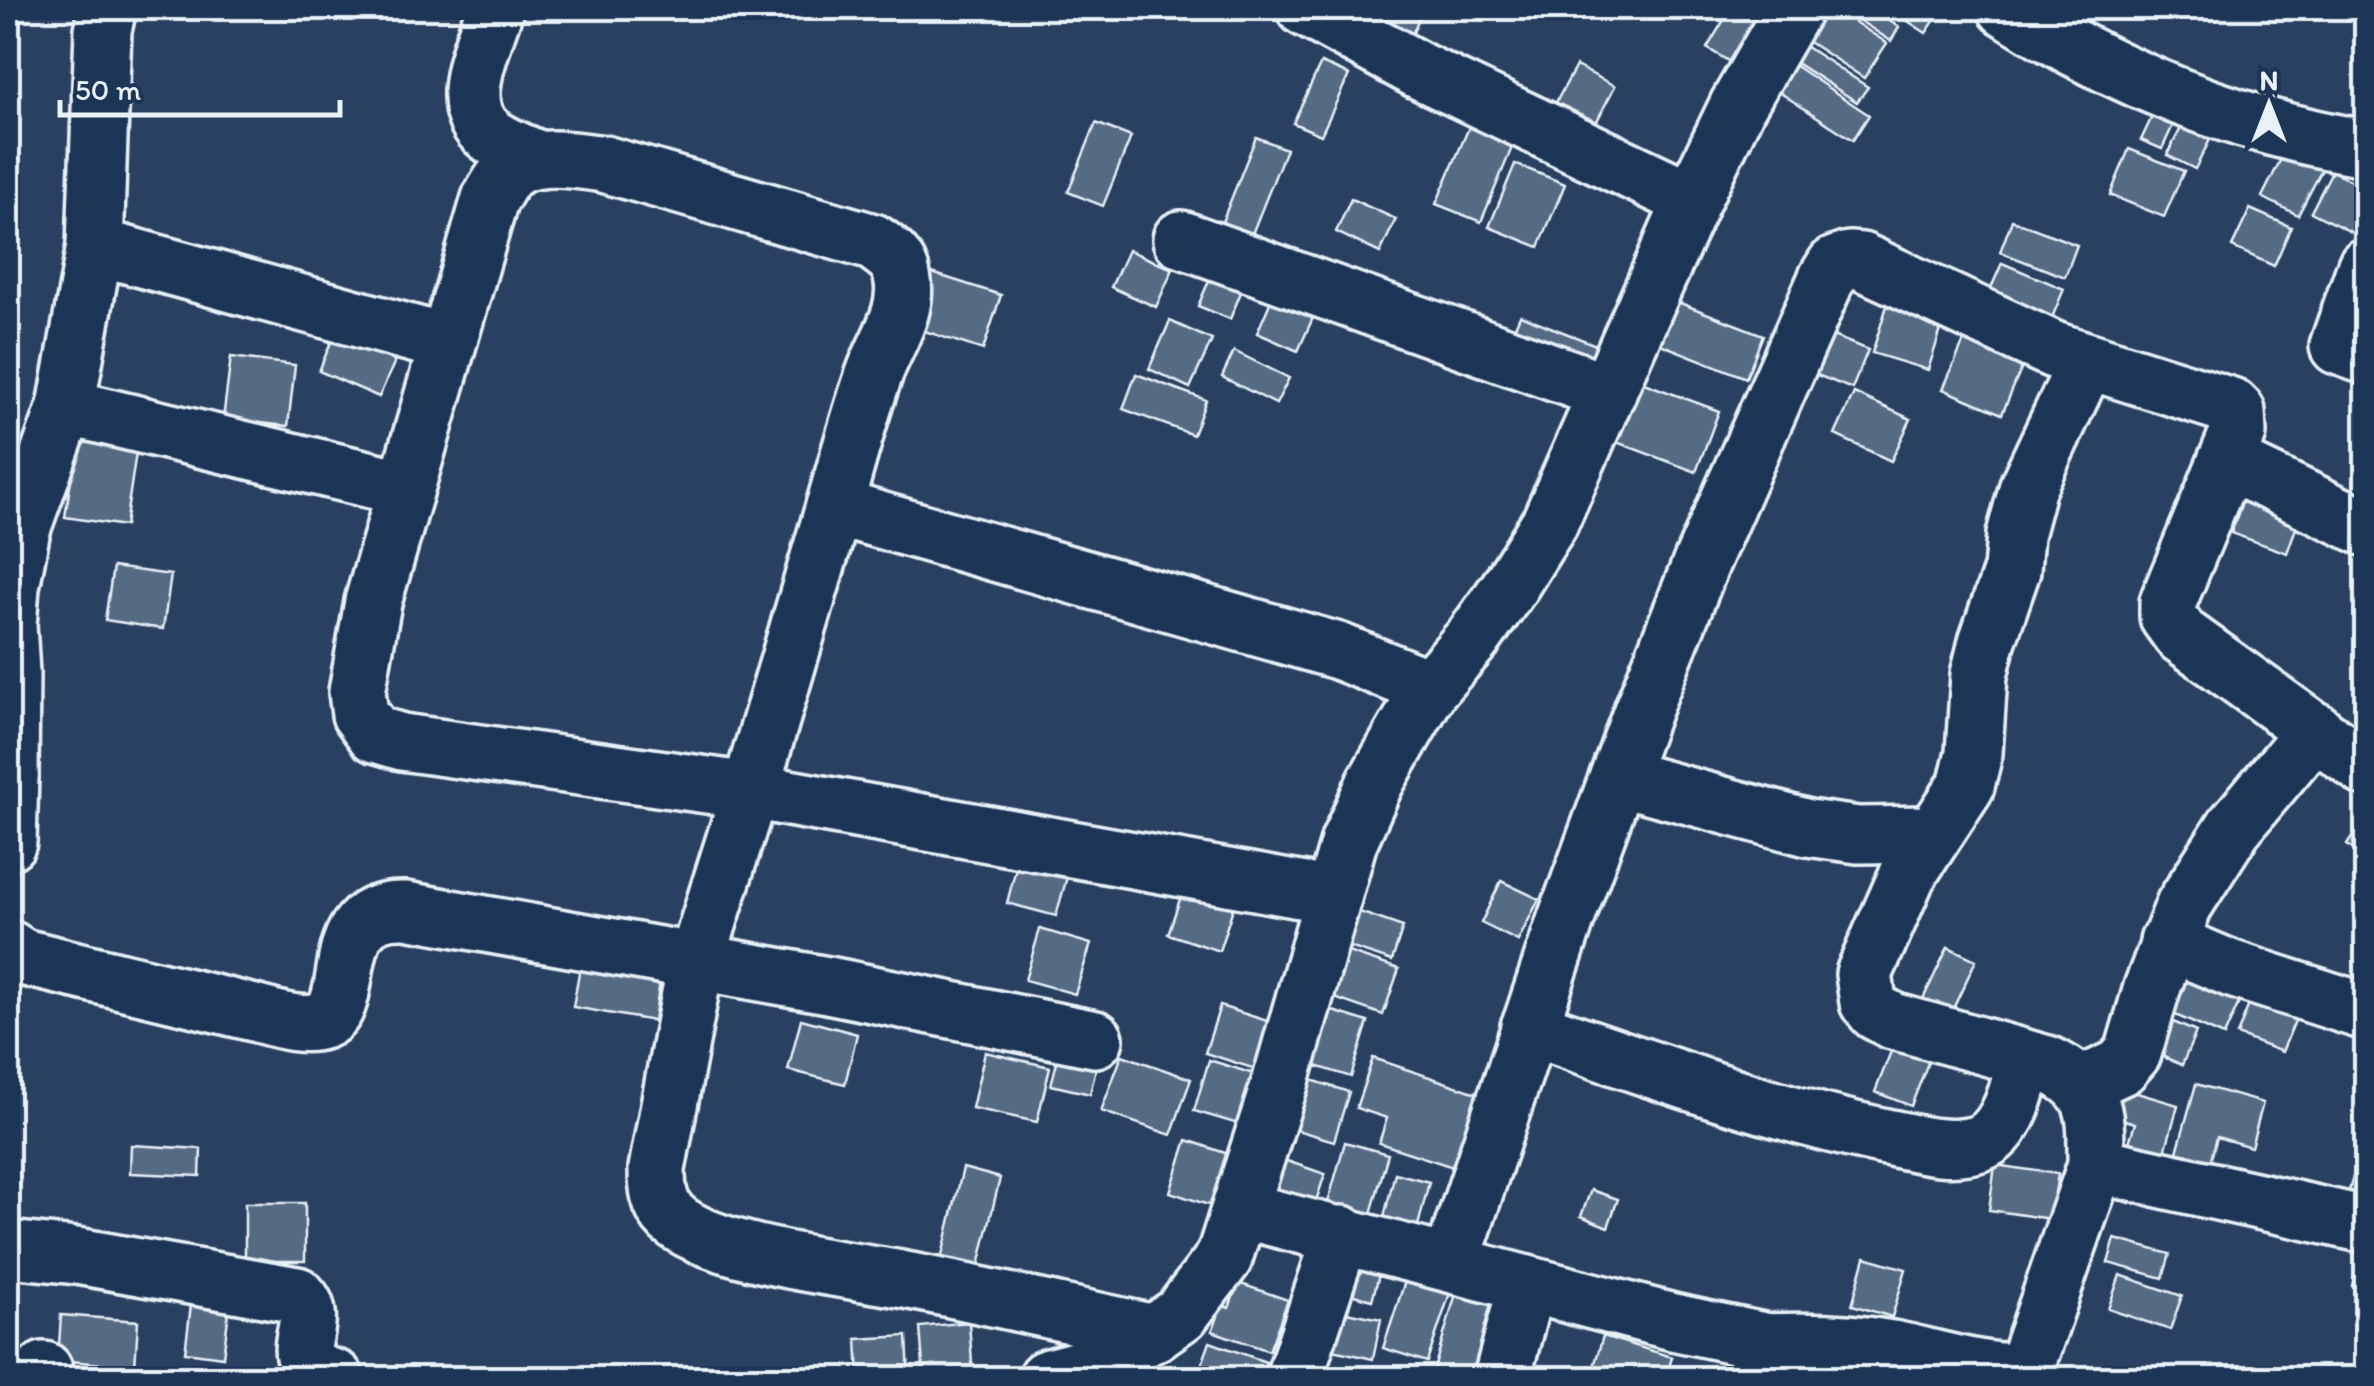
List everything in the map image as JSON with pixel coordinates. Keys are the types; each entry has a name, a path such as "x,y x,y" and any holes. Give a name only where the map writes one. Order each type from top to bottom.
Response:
{"street":[{"path":"8,842 9,587 22,529 66,408 95,246 103,30 108,8"},
{"path":"494,8 471,93 471,112 479,126 494,138 541,160"},
{"path":"1305,8 1420,71 1692,200"},
{"path":"1046,1378 1100,1363 1154,1333 1181,1314 1224,1258 1242,1210 1348,841 1374,782 1430,688 1501,599 1550,522 1692,200 1738,106 1794,8"},
{"path":"2006,8 2062,44 2184,99 2327,142 2366,148"},
{"path":"1154,1333 916,1282 750,1252 693,1232 672,1218 660,1201 658,1169 696,962 750,791 875,371 897,323 904,292 902,274 894,258 873,242 604,164 566,158 541,160 510,170 490,199 374,602 357,692 360,714 375,734 402,742 750,791 1333,896"},
{"path":"1181,239 1608,392"},
{"path":"95,246 446,343"},
{"path":"1451,1264 1529,1028 1702,561 1802,330 1835,265 1861,261 2054,350 2232,406 2240,426 2168,602 2168,617 2180,635 2366,768"},
{"path":"2366,266 2338,346 2366,356"},
{"path":"1242,1210 1527,1284 1761,1360 1821,1339 1889,1348 1998,1371 2021,1369 2028,1361 2096,1165 2096,1130 2090,1103 2082,1085 2069,1074 1893,1021 1876,1012 1863,986 1869,960 1907,876 1966,786 1974,754 1979,674 1986,642 2012,570 2015,535 2028,486 2086,362"},
{"path":"66,408 405,488"},
{"path":"2226,461 2366,528"},
{"path":"834,508 1338,651 1430,688"},
{"path":"2082,1085 2121,1067 2133,1054 2168,942 2184,905 2226,839 2314,730"},
{"path":"1619,777 1808,828 1858,835 1933,834"},
{"path":"8,948 22,957 301,1022 328,1019 336,1007 348,958 362,924 376,914 394,909 696,962 1094,1039"},
{"path":"2168,942 2232,969 2366,1012"},
{"path":"1529,1028 1804,1119 1933,1147 1964,1147 1984,1142 1999,1127 2018,1091 2025,1058"},
{"path":"2096,1165 2366,1226"},
{"path":"1294,1378 1342,1234"},
{"path":"8,1249 77,1256 297,1294 308,1313 305,1365 313,1372 334,1378"},
{"path":"1502,1378 1527,1284"}],"building":[{"path":"858,8 898,8 895,18"},
{"path":"1376,8 1423,8 1412,35 1371,19"},
{"path":"1731,8 1763,8 1730,62 1707,48"},
{"path":"1820,8 1833,8 1887,43 1864,78 1801,37"},
{"path":"1840,8 1869,8 1899,27 1891,41"},
{"path":"1901,8 1943,8 1926,33 1897,14"},
{"path":"2035,8 2097,8 2081,35"},
{"path":"1797,41 1868,87 1857,102 1787,57"},
{"path":"1785,59 1869,115 1853,140 1768,85"},
{"path":"1321,63 1349,75 1321,135 1293,123"},
{"path":"1576,66 1615,86 1588,138 1548,117"},
{"path":"2159,102 2179,112 2162,149 2141,140"},
{"path":"2193,105 2220,120 2195,169 2167,155"},
{"path":"1096,123 1131,137 1103,206 1068,192"},
{"path":"1469,127 1513,145 1481,222 1436,204"},
{"path":"1256,137 1286,149 1250,239 1220,227"},
{"path":"2290,141 2327,160 2298,215 2262,197"},
{"path":"2129,149 2184,171 2164,217 2110,195"},
{"path":"1515,164 1565,184 1539,247 1489,227"},
{"path":"2332,171 2366,189 2366,216 2357,235 2311,212"},
{"path":"1351,199 1396,219 1380,253 1336,232"},
{"path":"2250,209 2291,227 2274,266 2232,247"},
{"path":"2012,220 2077,245 2065,277 2000,252"},
{"path":"1128,250 1173,269 1156,307 1111,287"},
{"path":"1217,262 1248,275 1230,319 1198,306"},
{"path":"2002,263 2064,289 2046,332 1984,304"},
{"path":"929,272 1001,295 983,350 912,327"},
{"path":"1279,282 1321,300 1298,351 1257,333"},
{"path":"1891,293 1947,311 1928,370 1872,353"},
{"path":"1662,296 1763,335 1746,378 1645,338"},
{"path":"1520,315 1596,345 1586,371 1509,341"},
{"path":"1170,321 1212,340 1190,388 1149,369"},
{"path":"1970,327 2029,351 2002,414 1943,389"},
{"path":"1813,328 1868,350 1852,389 1797,367"},
{"path":"334,335 395,361 379,397 319,371"},
{"path":"1234,351 1289,378 1276,404 1222,377"},
{"path":"231,357 295,365 288,426 223,419"},
{"path":"1136,374 1206,400 1193,435 1123,409"},
{"path":"1625,376 1719,411 1696,472 1603,437"},
{"path":"1854,393 1911,419 1891,461 1835,435"},
{"path":"79,430 138,439 125,526 65,517"},
{"path":"2246,491 2302,511 2287,553 2231,533"},
{"path":"113,567 171,575 163,629 105,620"},
{"path":"2366,816 2366,859 2347,845"},
{"path":"1017,864 1067,877 1056,916 1007,903"},
{"path":"1189,873 1239,890 1219,951 1168,934"},
{"path":"1501,881 1539,899 1518,941 1481,923"},
{"path":"1345,907 1403,927 1392,961 1334,942"},
{"path":"1040,929 1091,944 1075,994 1025,980"},
{"path":"1948,947 1976,960 1951,1013 1923,999"},
{"path":"1339,949 1399,969 1383,1015 1323,994"},
{"path":"581,961 661,975 654,1021 573,1007"},
{"path":"2175,970 2241,998 2224,1036 2159,1008"},
{"path":"2251,999 2297,1016 2282,1052 2237,1035"},
{"path":"1220,1006 1283,1026 1268,1073 1205,1053"},
{"path":"1317,1006 1368,1022 1351,1077 1300,1061"},
{"path":"2162,1017 2196,1032 2182,1065 2148,1050"},
{"path":"801,1019 857,1034 845,1084 788,1070"},
{"path":"1897,1036 1933,1050 1911,1106 1875,1092"},
{"path":"985,1052 1050,1067 1037,1122 972,1108"},
{"path":"1122,1055 1191,1079 1171,1135 1101,1111"},
{"path":"1058,1058 1096,1068 1090,1094 1051,1085"},
{"path":"1373,1058 1480,1094 1456,1168 1379,1143 1387,1118 1356,1108"},
{"path":"1209,1060 1270,1079 1255,1129 1194,1111"},
{"path":"1302,1077 1349,1092 1334,1141 1286,1127"},
{"path":"2196,1084 2263,1103 2251,1147 2217,1137 2207,1173 2174,1163"},
{"path":"2110,1085 2178,1105 2163,1159 2127,1149 2135,1123 2102,1113"},
{"path":"1187,1140 1234,1156 1217,1208 1170,1192"},
{"path":"1345,1142 1388,1154 1368,1224 1325,1213"},
{"path":"131,1145 201,1149 200,1176 130,1173"},
{"path":"2362,1145 2366,1146 2366,1204 2347,1198"},
{"path":"1278,1158 1325,1174 1312,1213 1265,1198"},
{"path":"1995,1165 2058,1174 2051,1219 1989,1210"},
{"path":"963,1168 1000,1178 978,1270 941,1260"},
{"path":"1395,1173 1429,1182 1416,1234 1382,1225"},
{"path":"1591,1190 1618,1199 1608,1227 1581,1216"},
{"path":"245,1203 305,1203 305,1261 245,1261"},
{"path":"2366,1238 2366,1291 2352,1286"},
{"path":"2115,1239 2170,1254 2163,1278 2108,1263"},
{"path":"1865,1257 1906,1269 1892,1317 1852,1305"},
{"path":"1344,1261 1380,1271 1372,1300 1336,1290"},
{"path":"1408,1272 1452,1287 1427,1362 1383,1348"},
{"path":"2120,1275 2182,1296 2170,1330 2108,1309"},
{"path":"1238,1283 1288,1300 1269,1351 1212,1331 1222,1305 1229,1308"},
{"path":"1459,1283 1495,1293 1471,1378 1432,1376"},
{"path":"193,1290 231,1295 223,1357 185,1352"},
{"path":"1332,1309 1381,1319 1373,1359 1324,1348"},
{"path":"61,1315 138,1321 135,1367 58,1360"},
{"path":"969,1322 973,1376 924,1378 920,1327"},
{"path":"907,1336 909,1378 859,1378 857,1339"},
{"path":"1603,1336 1672,1357 1666,1378 1623,1378 1593,1370"},
{"path":"1210,1342 1266,1362 1260,1378 1197,1378"}]}
